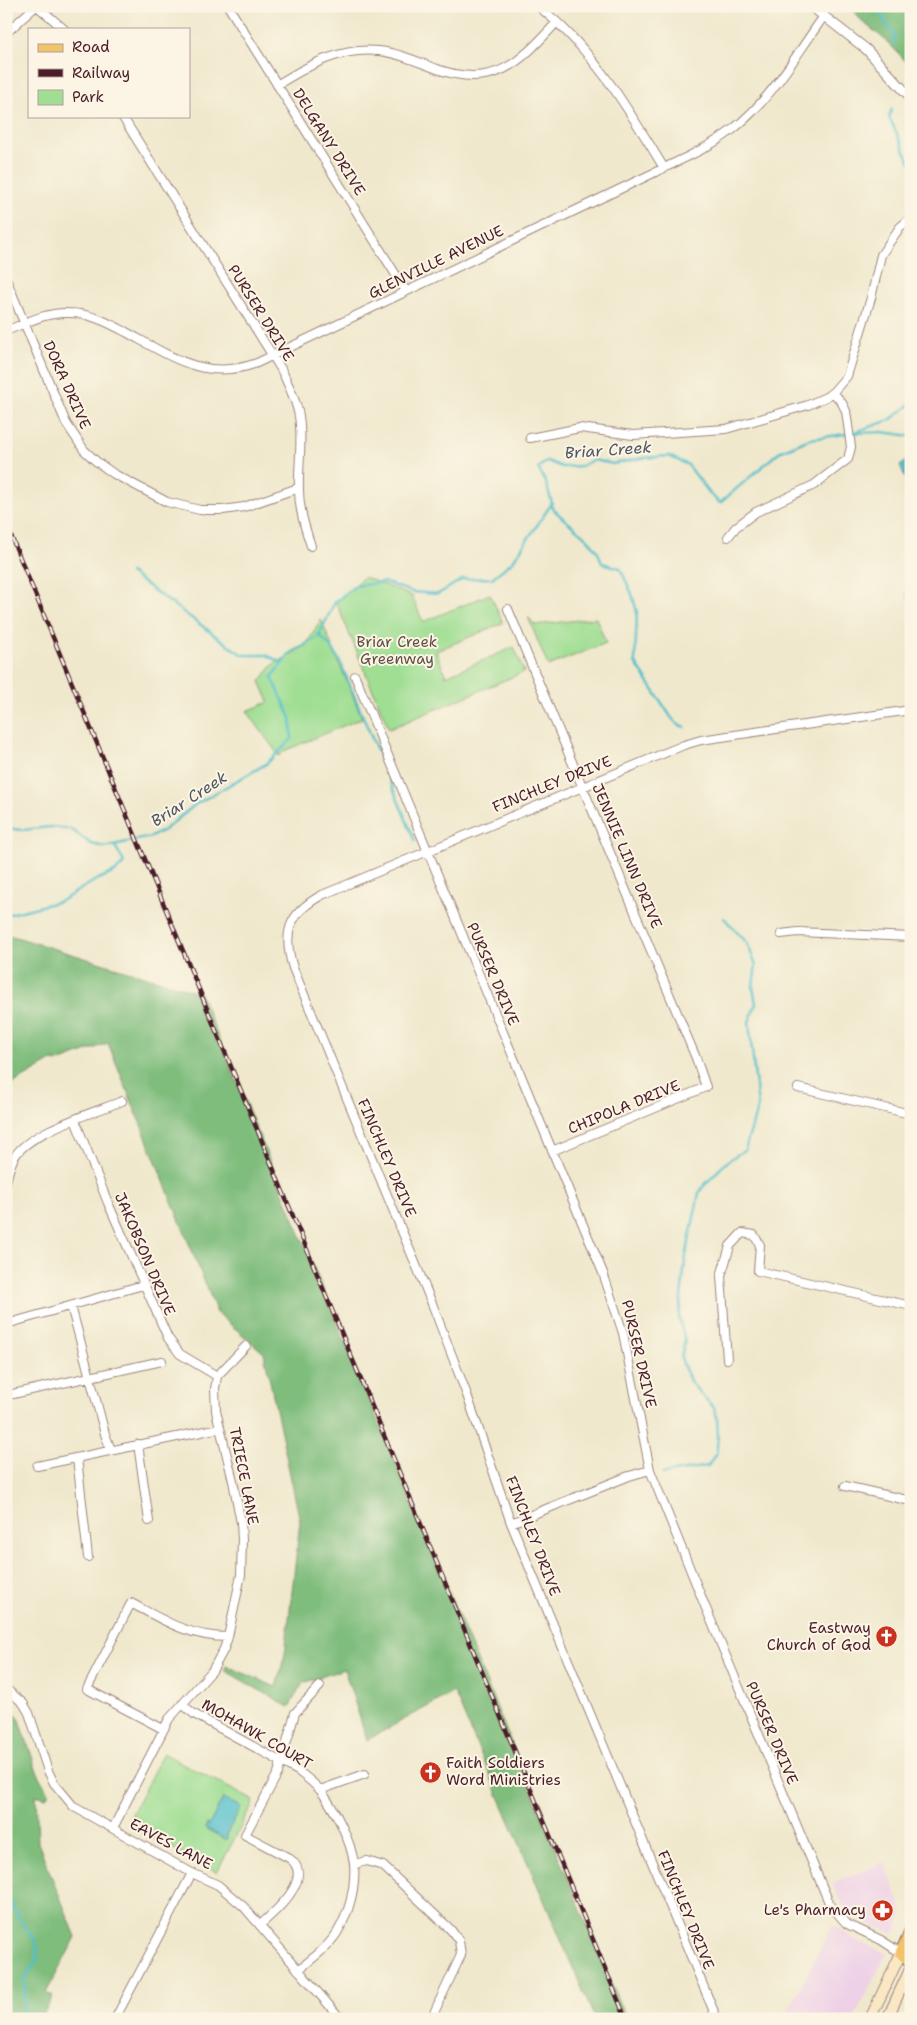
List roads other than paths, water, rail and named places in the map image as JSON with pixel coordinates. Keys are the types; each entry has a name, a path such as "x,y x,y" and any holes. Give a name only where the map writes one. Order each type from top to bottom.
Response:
{"main road":[{"path":"870,2019 911,1930"},
{"path":"901,1953 911,1962"},
{"path":"887,2019 911,1967"}],"street":[{"path":"6,33 37,6 63,28"},
{"name":"DELGANY DRIVE","path":"228,6 406,291"},
{"path":"538,6 575,39 600,67 664,168"},
{"path":"811,6 866,50 911,98"},
{"name":"GLENVILLE AVENUE","path":"6,330 59,313 94,316 184,363 207,369 239,368 272,356 664,168 718,140 748,116 775,85 824,16"},
{"path":"277,85 306,66 326,57 348,52 367,51 398,55 452,74 470,77 486,76 515,64 530,51 556,22"},
{"name":"PURSER DRIVE","path":"123,118 288,384 297,410 301,449 298,488 305,528 311,546"},
{"path":"530,438 580,428 633,435 726,429 808,405 833,392 847,376 882,255 900,227 911,218"},
{"name":"DORA DRIVE","path":"6,280 73,435 84,450 97,462 114,474 167,502 200,510 223,510 244,507 298,488"},
{"path":"728,537 744,520 756,512 814,485 842,465 850,454 848,425 844,406 833,392"},
{"name":"JENNIE LINN DRIVE","path":"508,609 696,1058 706,1088"},
{"name":"PURSER DRIVE","path":"355,676 614,1303 623,1333 650,1470 830,1905 836,1914 847,1924 881,1940 901,1953"},
{"name":"FINCHLEY DRIVE","path":"716,2019 511,1523 464,1386 383,1182 294,968 287,943 293,918 312,900 684,745 701,740 911,710"},
{"path":"781,934 798,932 911,937"},
{"name":"CHIPOLA DRIVE","path":"552,1152 706,1088"},
{"path":"798,1088 911,1114"},
{"path":"6,1182 15,1156 25,1145 38,1136 122,1101"},
{"name":"JAKOBSON DRIVE","path":"75,1120 159,1322 174,1347 190,1362 218,1376"},
{"path":"727,1359 721,1276 730,1246 742,1233 754,1235 760,1245 758,1270 911,1306"},
{"path":"10,1323 143,1284"},
{"path":"71,1306 111,1450"},
{"path":"218,1376 246,1346"},
{"path":"13,1394 162,1361"},
{"name":"TRIECE LANE","path":"113,1828 169,1719 212,1671 228,1637 241,1575 242,1540 241,1523 233,1482 214,1398 218,1376"},
{"path":"37,1466 220,1428"},
{"path":"138,1444 149,1521"},
{"path":"77,1458 88,1557"},
{"path":"511,1523 629,1476 650,1470"},
{"path":"845,1486 911,1501"},
{"path":"163,1729 87,1689 131,1603 186,1631 207,1636 228,1637"},
{"path":"260,1925 288,1897 294,1887 298,1872 296,1863 289,1858 245,1835 278,1773 295,1713 320,1686"},
{"name":"EAVES LANE","path":"6,1689 23,1703 29,1713 48,1771 54,1783 74,1807 192,1873 218,1885 230,1894 260,1925 341,2019"},
{"name":"MOHAWK COURT","path":"182,1704 194,1714 298,1771 320,1790 342,1830 354,1864 353,1893 343,1921 329,1944 298,1970"},
{"path":"320,1790 365,1774"},
{"path":"354,1864 367,1861 383,1866 451,1930 459,1941 461,1955 431,2019"},
{"path":"114,2019 192,1873"}],"water":[{"path":"911,458 911,490 900,466"},
{"path":"223,1798 241,1807 226,1835 228,1836 226,1840 205,1828 207,1824 209,1825"}],"waterway":[{"path":"875,6 895,36 894,44"},
{"path":"892,109 889,117 911,164"},
{"name":"Briar Creek","path":"6,828 22,830 50,827 71,829 91,844 104,847 151,837 164,830 196,804 266,764 292,739 291,718 272,677 290,653 318,637 335,602 355,586 384,582 412,592 438,594 463,579 492,578 513,561 552,503 546,483 538,468 547,461 562,467 581,466 593,460 613,464 643,458 669,456 688,465 711,495 720,503 779,452 810,439 852,433 890,420 911,404"},
{"path":"856,433 883,432 911,436"},
{"path":"550,505 591,543 602,563 620,568 632,594 637,612 635,662 671,717 677,724 685,727"},
{"path":"130,573 235,650 244,655 267,655 282,663"},
{"path":"911,585 907,592 911,604"},
{"path":"319,634 334,651 341,664 415,841"},
{"path":"6,915 61,901 96,880 115,872 124,863 115,845"},
{"path":"663,1474 708,1466 716,1455 718,1437 715,1409 691,1383 681,1357 685,1341 679,1317 685,1261 699,1193 726,1162 745,1150 758,1106 749,1022 756,1004 753,987 756,965 747,943 724,918"},
{"path":"6,1893 20,1920 35,1940 38,1950 37,1960 25,1979 23,2019"}],"railway":[{"path":"6,524 626,2019"}],"place":[{"name":"Eastway Church of God","path":"887,1637"},
{"name":"Faith Soldiers Word Ministries","path":"430,1772"},
{"name":"Le's Pharmacy","path":"882,1910"}],"park label":[{"name":"Briar Creek Greenway","path":"397,650"}]}
